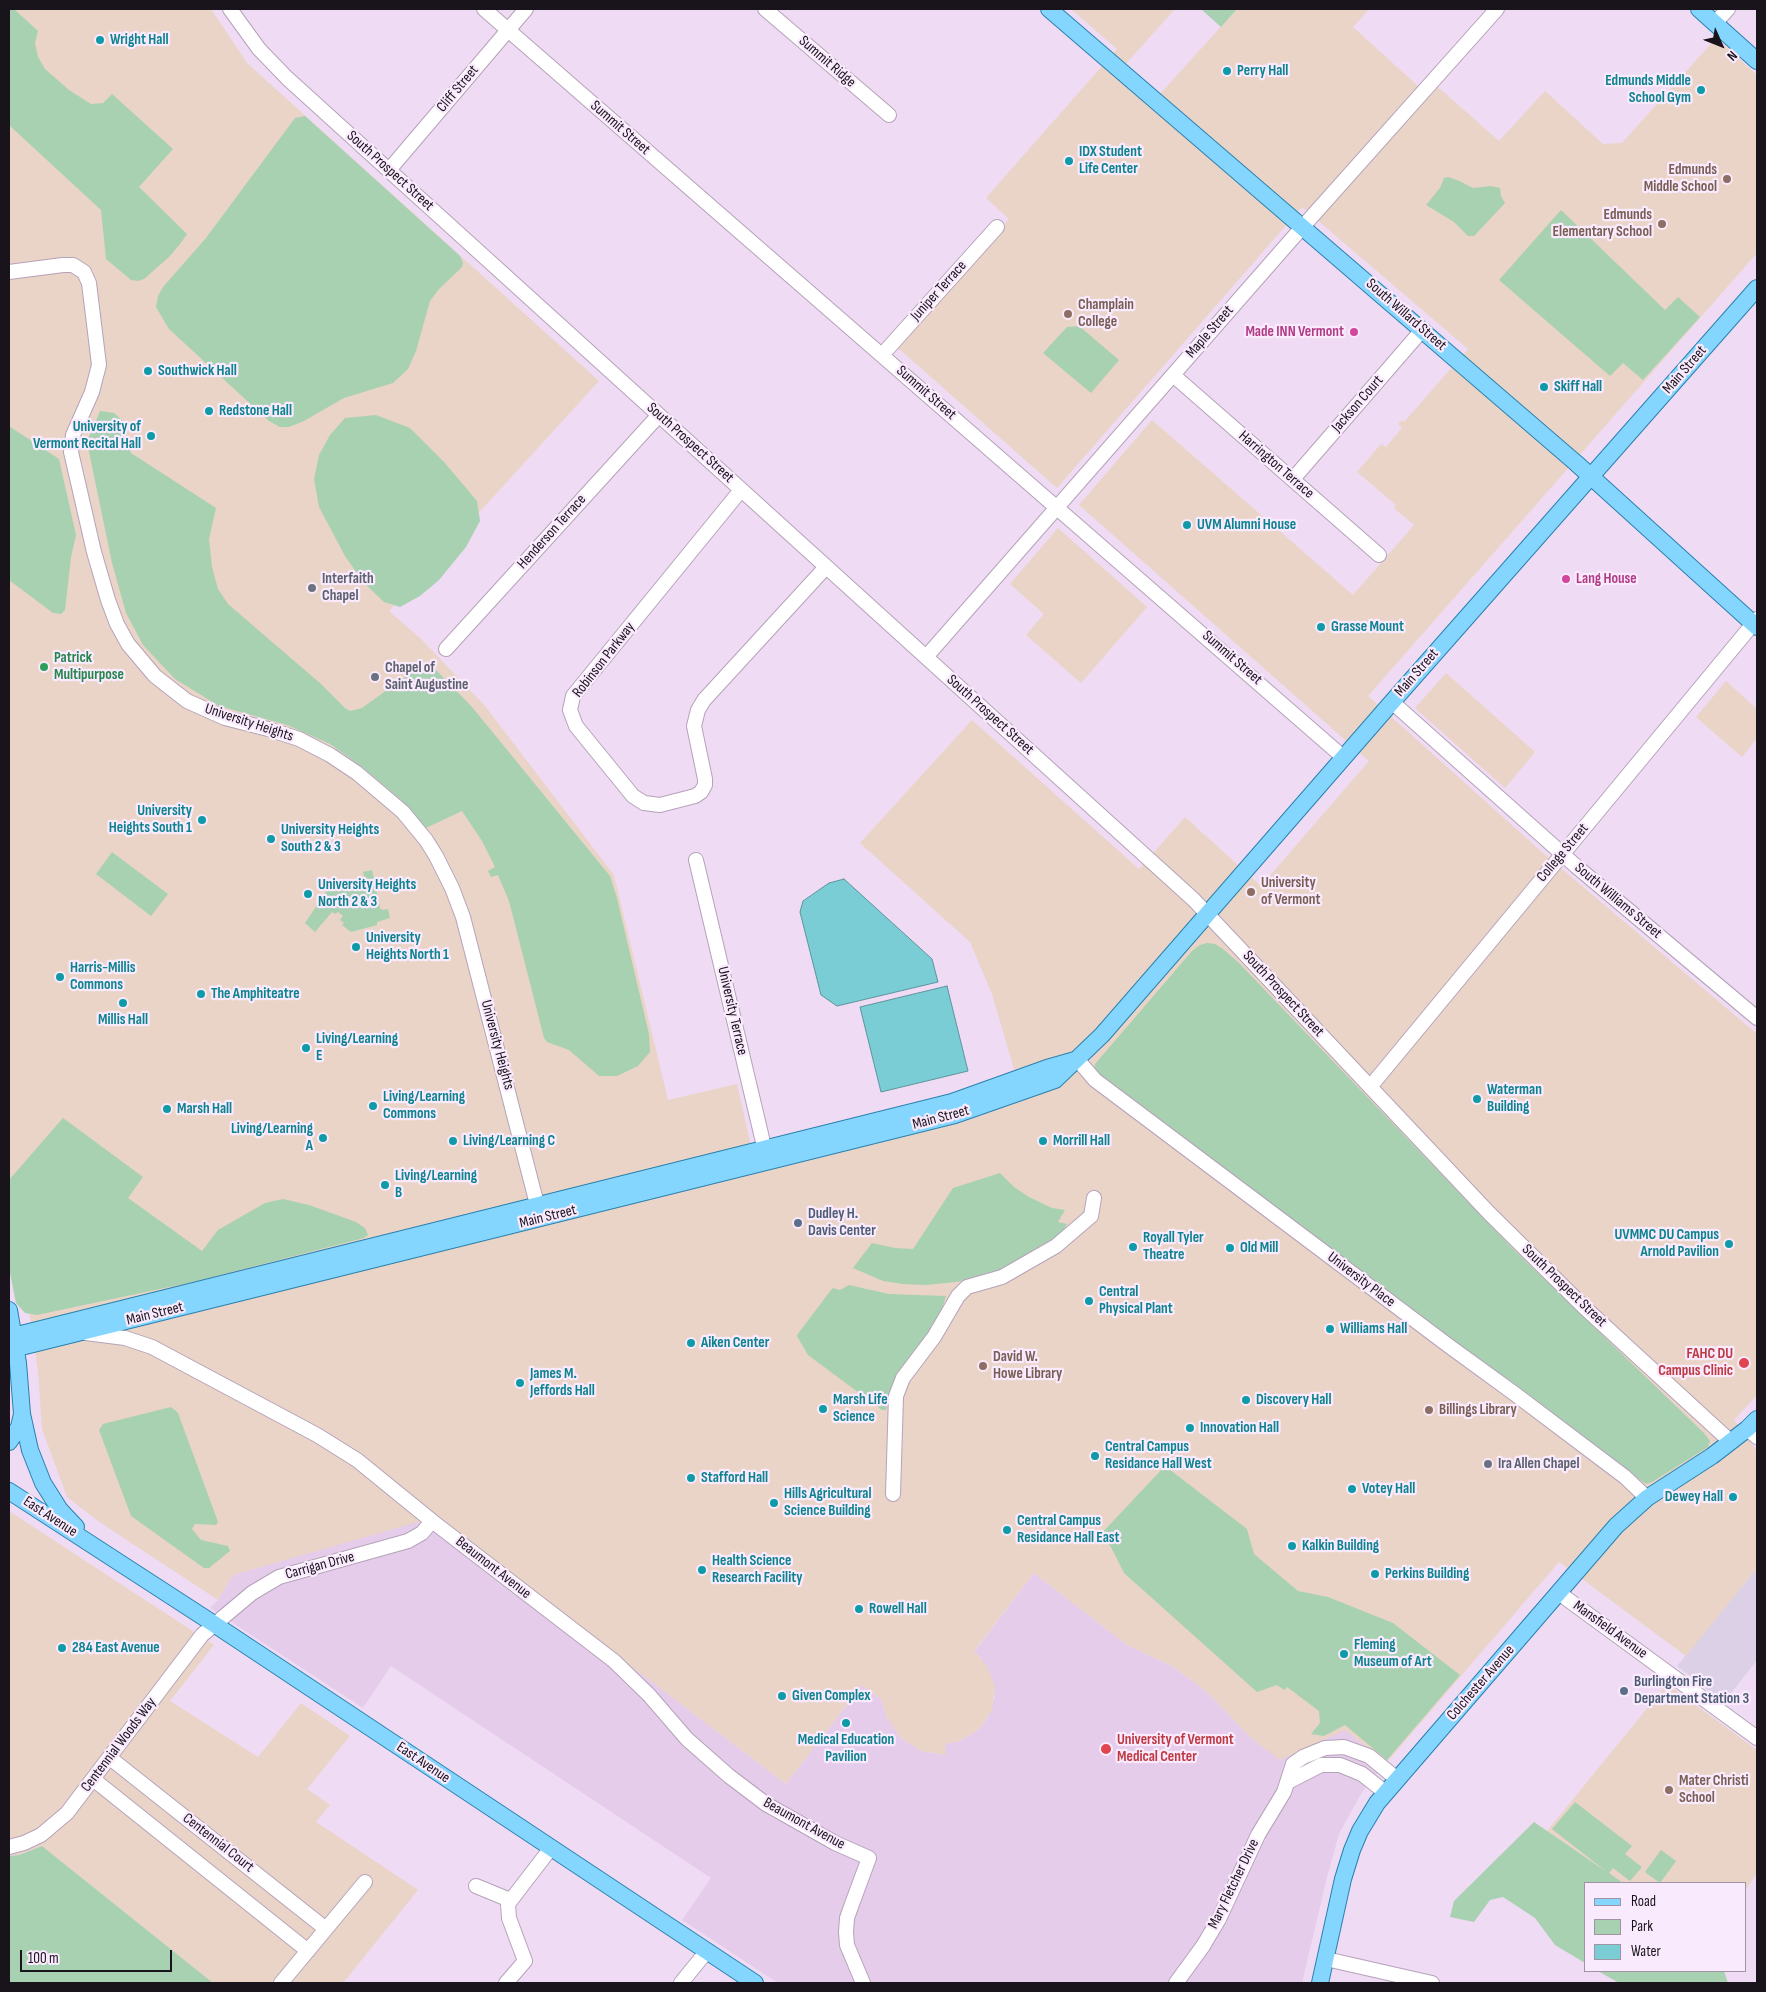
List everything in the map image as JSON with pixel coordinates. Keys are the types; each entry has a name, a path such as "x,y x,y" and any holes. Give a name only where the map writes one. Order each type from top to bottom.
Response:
{"main road":[{"name":"South Willard Street","path":"1049,9 1423,329 1756,623"},
{"path":"1699,9 1757,61"},
{"name":"Main Street","path":"12,1343 766,1156 952,1102 1077,1059 1102,1035 1757,288"},
{"name":"Main Street","path":"12,1343 84,1332 539,1212"},
{"name":"East Avenue","path":"9,1310 22,1414 30,1450 44,1483 60,1510 91,1543"},
{"name":"East Avenue","path":"9,1442 19,1427 22,1414"},
{"name":"Colchester Avenue","path":"1320,1983 1352,1850 1370,1814 1386,1793 1616,1526 1647,1498 1754,1428"},
{"name":"East Avenue","path":"9,1491 214,1624 755,1983"}],"street":[{"name":"South Prospect Street","path":"230,9 255,44 276,68 1207,914 1462,1186 1549,1274 1730,1442"},
{"name":"Summit Street","path":"484,9 1344,757"},
{"name":"Cliff Street","path":"388,170 526,9"},
{"name":"Summit Ridge","path":"765,9 889,115"},
{"name":"Maple Street","path":"926,657 1302,227 1497,9"},
{"path":"1715,23 1728,9"},
{"name":"Juniper Terrace","path":"882,355 997,226"},
{"name":"University Heights","path":"9,272 69,265 81,269 90,283 99,364 92,392 74,435 71,452 94,552 105,590 117,624 128,644 155,676 171,690 193,704 225,718 299,739 330,755 357,773 403,812 426,840 436,856 452,888 463,917 539,1212"},
{"name":"Jackson Court","path":"1293,479 1423,329"},
{"name":"Harrington Terrace","path":"1173,375 1379,555"},
{"name":"Henderson Terrace","path":"446,650 659,415"},
{"name":"Robinson Parkway","path":"741,490 573,696 570,710 576,726 636,798 648,804 660,805 695,796 701,792 705,785 705,779 695,732 694,721 698,710 704,700 826,567"},
{"name":"College Street","path":"1370,1087 1756,623"},
{"name":"South Williams Street","path":"1392,702 1563,854 1757,1018"},
{"name":"University Terrace","path":"696,860 766,1156"},
{"name":"University Place","path":"1077,1059 1095,1080 1625,1477 1647,1498"},
{"path":"893,1494 896,1396 903,1378 934,1337 958,1296 967,1287 1002,1277 1056,1246 1091,1216 1094,1198"},
{"name":"Beaumont Avenue","path":"84,1332 125,1338 146,1344 309,1430 357,1460 432,1521 614,1661 649,1695 687,1739 729,1776 766,1804 834,1843 869,1858 847,1918 846,1932 847,1945 863,1983"},
{"name":"Carrigan Drive","path":"214,1624 268,1582 408,1541 422,1533 432,1521"},
{"name":"Mansfield Avenue","path":"1559,1593 1757,1738"},
{"name":"Centennial Woods Way","path":"9,1847 30,1841 47,1831 67,1813 189,1651 214,1624"},
{"name":"Mary Fletcher Drive","path":"1176,1983 1203,1946 1219,1919 1254,1843 1288,1782 1293,1764 1315,1751 1334,1746 1355,1749 1369,1756 1397,1779"},
{"name":"Centennial Court","path":"110,1758 326,1929"},
{"path":"1288,1782 1321,1765 1340,1765 1362,1774 1386,1793"},
{"name":"Centennial Court","path":"93,1779 308,1951"},
{"path":"506,1983 525,1961 509,1918 510,1900 551,1848"},
{"path":"281,1983 364,1882"},
{"path":"476,1886 510,1900"},
{"path":"681,1983 707,1951"},
{"path":"1326,1959 1432,1983"}],"shaded area":[{"name":"University of Vermont","path":"9,9 211,9 247,63 599,381 389,611 421,639 485,706 614,875 668,1100 737,1084 757,1173 962,1122 1023,1100 992,994 970,942 860,843 972,720 1139,869 1185,817 1261,886 1369,761 1079,505 1152,420 1353,595 1414,525 1394,508 1396,505 1357,472 1381,444 1386,447 1402,428 1398,424 1402,420 1404,422 1468,349 1302,207 1057,488 898,348 1009,219 986,198 1117,49 1071,9 1175,9 1115,76 1149,106 1237,9 1369,9 1353,27 1430,97 1438,87 1499,141 1545,91 1603,144 1622,143 1716,38 1757,75 1757,253 1368,696 1543,853 1757,1034 1757,1395 1734,1420 1757,1450 1757,1568 1686,1656 1559,1562 1387,1762 1345,1730 1280,1760 1250,1737 1209,1694 1187,1677 1172,1666 1127,1645 1034,1573 974,1651 987,1666 995,1686 992,1710 979,1729 960,1741 945,1744 946,1755 921,1751 900,1737 886,1716 882,1700 862,1685 786,1784 435,1517 233,1575 218,1600 98,1521 67,1497 42,1429 38,1371 28,1304 9,1217"},
{"path":"1058,528 1147,607 1081,683 1026,635 1044,614 1010,584"},
{"path":"1446,673 1535,752 1505,788 1415,708"},
{"path":"1726,681 1757,709 1757,738 1742,757 1696,717"},
{"path":"9,1511 214,1645 170,1701 258,1757 301,1703 350,1736 307,1789 330,1805 316,1822 418,1890 343,1983 213,1983 42,1846 19,1855 9,1856"},
{"name":"University of Vermont Medical Center","path":"435,1516 786,1784 862,1685 882,1700 886,1716 900,1737 921,1751 945,1755 945,1744 960,1741 979,1729 988,1717 995,1696 981,1658 974,1652 1034,1573 1127,1645 1172,1666 1187,1677 1209,1694 1250,1737 1280,1759 1345,1729 1387,1762 1362,1792 1339,1834 1302,1983 778,1983 682,1920 711,1878 391,1666 363,1708 210,1608 218,1600 233,1575"},
{"path":"1757,1568 1757,1660 1724,1702 1677,1666"},
{"name":"Mater Christi School","path":"1667,1684 1757,1750 1757,1873 1746,1890 1746,1882 1622,1882 1547,1831"}],"green space":[{"path":"9,9 14,9 38,31 35,43 38,57 45,69 69,90 91,104 103,103 112,94 173,149 139,187 187,234 169,257 144,279 138,281 131,280 106,259 101,210 9,125"},
{"path":"1201,9 1237,9 1221,27"},
{"path":"305,116 460,256 463,263 462,267 439,289 430,301 416,351 408,369 393,383 344,398 304,421 289,427 280,427 269,421 169,329 156,307 158,296 163,287 206,238 295,118"},
{"path":"1448,177 1473,188 1491,186 1500,188 1501,196 1505,203 1474,236 1468,236 1454,222 1426,205 1440,188 1444,178"},
{"path":"1561,210 1665,310 1678,297 1700,317 1643,380 1623,363 1610,376 1499,280"},
{"path":"1079,326 1119,360 1091,393 1043,353 1067,327"},
{"path":"100,411 114,413 128,425 126,438 131,453 216,508 209,539 212,567 218,589 228,604 321,684 345,708 350,711 362,708 412,672 426,667 436,670 472,707 610,876 617,898 649,1034 650,1052 638,1066 617,1076 599,1076 569,1050 547,1042 544,1038 509,901 498,875 491,877 488,871 495,867 482,841 462,811 426,828 400,799 361,766 330,744 287,725 219,706 175,679 143,645 126,613 112,563 87,442"},
{"path":"376,415 410,428 444,462 477,501 480,521 466,547 439,580 420,596 400,607 384,602 364,583 345,556 319,507 314,479 319,455 330,435 345,418"},
{"path":"9,426 59,459 76,535 71,557 65,610 61,614 53,613 9,580"},
{"path":"112,852 168,894 151,916 96,874"},
{"path":"372,870 380,908 382,910 388,909 390,918 377,922 377,925 351,932 342,925 344,923 340,920 343,916 338,912 335,914 332,912 315,932 305,923 330,886 332,885 333,888 365,880 363,872"},
{"path":"1207,943 1215,944 1223,949 1239,963 1513,1249 1704,1433 1710,1441 1708,1447 1646,1484 1477,1360 1094,1071 1095,1064 1192,951 1200,945"},
{"path":"63,1118 143,1177 128,1198 202,1251 218,1230 265,1203 283,1199 309,1205 356,1222 365,1228 368,1235 364,1238 193,1282 37,1315 25,1313 16,1303 9,1268 9,1180"},
{"path":"1000,1173 1014,1187 1029,1197 1052,1208 1065,1210 1058,1222 1067,1224 1062,1232 1065,1233 1004,1269 956,1282 926,1285 903,1284 883,1281 853,1268 872,1243 895,1248 913,1249 953,1188"},
{"path":"849,1285 889,1294 946,1296 940,1315 931,1326 932,1330 895,1384 886,1410 882,1410 808,1355 797,1335 833,1288 840,1290"},
{"path":"171,1407 178,1413 218,1522 216,1525 195,1524 192,1529 201,1540 228,1546 230,1551 209,1568 204,1568 131,1516 99,1430 103,1424"},
{"path":"1165,1466 1247,1529 1254,1554 1298,1591 1328,1597 1393,1623 1460,1675 1387,1760 1345,1725 1324,1736 1311,1734 1320,1723 1319,1711 1287,1687 1284,1690 1277,1685 1257,1692 1124,1573 1111,1547 1100,1535"},
{"path":"1575,1802 1632,1846 1625,1854 1642,1867 1630,1881 1613,1868 1609,1873 1622,1882 1584,1882 1584,1962 1555,1945 1535,1918 1503,1897 1490,1900 1474,1922 1450,1917 1454,1901 1534,1822 1607,1872 1552,1829"},
{"path":"42,1846 213,1983 9,1983 9,1856 19,1855"},
{"path":"1661,1850 1676,1861 1661,1882 1645,1872"},
{"path":"1600,1972 1724,1972 1728,1983 1619,1983"}],"water":[{"path":"844,879 932,959 938,982 837,1006 821,995 800,912 803,901 829,883"},
{"path":"947,986 968,1071 881,1092 860,1007"}],"place":[{"name":"Wright Hall","path":"100,40"},
{"name":"Perry Hall","path":"1227,71"},
{"name":"Edmunds Middle School Gym","path":"1701,90"},
{"name":"IDX Student Life Center","path":"1069,161"},
{"name":"Edmunds Middle School","path":"1727,179"},
{"name":"Edmunds Elementary School","path":"1662,224"},
{"name":"Champlain College","path":"1068,314"},
{"name":"Made INN Vermont","path":"1354,332"},
{"name":"Southwick Hall","path":"148,371"},
{"name":"Skiff Hall","path":"1544,387"},
{"name":"Redstone Hall","path":"209,411"},
{"name":"University of Vermont Recital Hall","path":"151,436"},
{"name":"UVM Alumni House","path":"1187,525"},
{"name":"Lang House","path":"1566,579"},
{"name":"Interfaith Chapel","path":"312,588"},
{"name":"Grasse Mount","path":"1321,627"},
{"name":"Patrick Multipurpose","path":"44,667"},
{"name":"Chapel of Saint Augustine","path":"375,677"},
{"name":"University Heights South 1","path":"202,820"},
{"name":"University Heights South 2 & 3","path":"271,839"},
{"name":"University of Vermont","path":"1251,892"},
{"name":"University Heights North 2 & 3","path":"308,894"},
{"name":"University Heights North 1","path":"356,947"},
{"name":"Harris-Millis Commons","path":"60,977"},
{"name":"The Amphiteatre","path":"201,994"},
{"name":"Millis Hall","path":"123,1003"},
{"name":"Living/Learning E","path":"306,1048"},
{"name":"Waterman Building","path":"1477,1099"},
{"name":"Living/Learning Commons","path":"373,1106"},
{"name":"Marsh Hall","path":"167,1109"},
{"name":"Living/Learning A","path":"323,1138"},
{"name":"Living/Learning C","path":"453,1141"},
{"name":"Morrill Hall","path":"1043,1141"},
{"name":"Living/Learning B","path":"385,1185"},
{"name":"Dudley H. Davis Center","path":"798,1223"},
{"name":"UVMMC DU Campus Arnold Pavilion","path":"1729,1244"},
{"name":"Royall Tyler Theatre","path":"1133,1247"},
{"name":"Old Mill","path":"1230,1248"},
{"name":"Central Physical Plant","path":"1089,1301"},
{"name":"Williams Hall","path":"1330,1329"},
{"name":"Aiken Center","path":"691,1343"},
{"name":"FAHC DU Campus Clinic","path":"1744,1363"},
{"name":"David W. Howe Library","path":"983,1366"},
{"name":"James M. Jeffords Hall","path":"520,1383"},
{"name":"Discovery Hall","path":"1246,1400"},
{"name":"Marsh Life Science","path":"823,1409"},
{"name":"Billings Library","path":"1429,1410"},
{"name":"Innovation Hall","path":"1190,1428"},
{"name":"Central Campus Residance Hall West","path":"1095,1456"},
{"name":"Ira Allen Chapel","path":"1488,1464"},
{"name":"Stafford Hall","path":"691,1478"},
{"name":"Votey Hall","path":"1352,1489"},
{"name":"Dewey Hall","path":"1733,1497"},
{"name":"Hills Agricultural Science Building","path":"774,1503"},
{"name":"Central Campus Residance Hall East","path":"1007,1530"},
{"name":"Kalkin Building","path":"1292,1546"},
{"name":"Health Science Research Facility","path":"702,1570"},
{"name":"Perkins Building","path":"1375,1574"},
{"name":"Rowell Hall","path":"859,1609"},
{"name":"284 East Avenue","path":"62,1648"},
{"name":"Fleming Museum of Art","path":"1344,1654"},
{"name":"Burlington Fire Department Station 3","path":"1624,1691"},
{"name":"Given Complex","path":"782,1696"},
{"name":"Medical Education Pavilion","path":"846,1723"},
{"name":"University of Vermont Medical Center","path":"1106,1749"},
{"name":"Mater Christi School","path":"1669,1790"}]}
